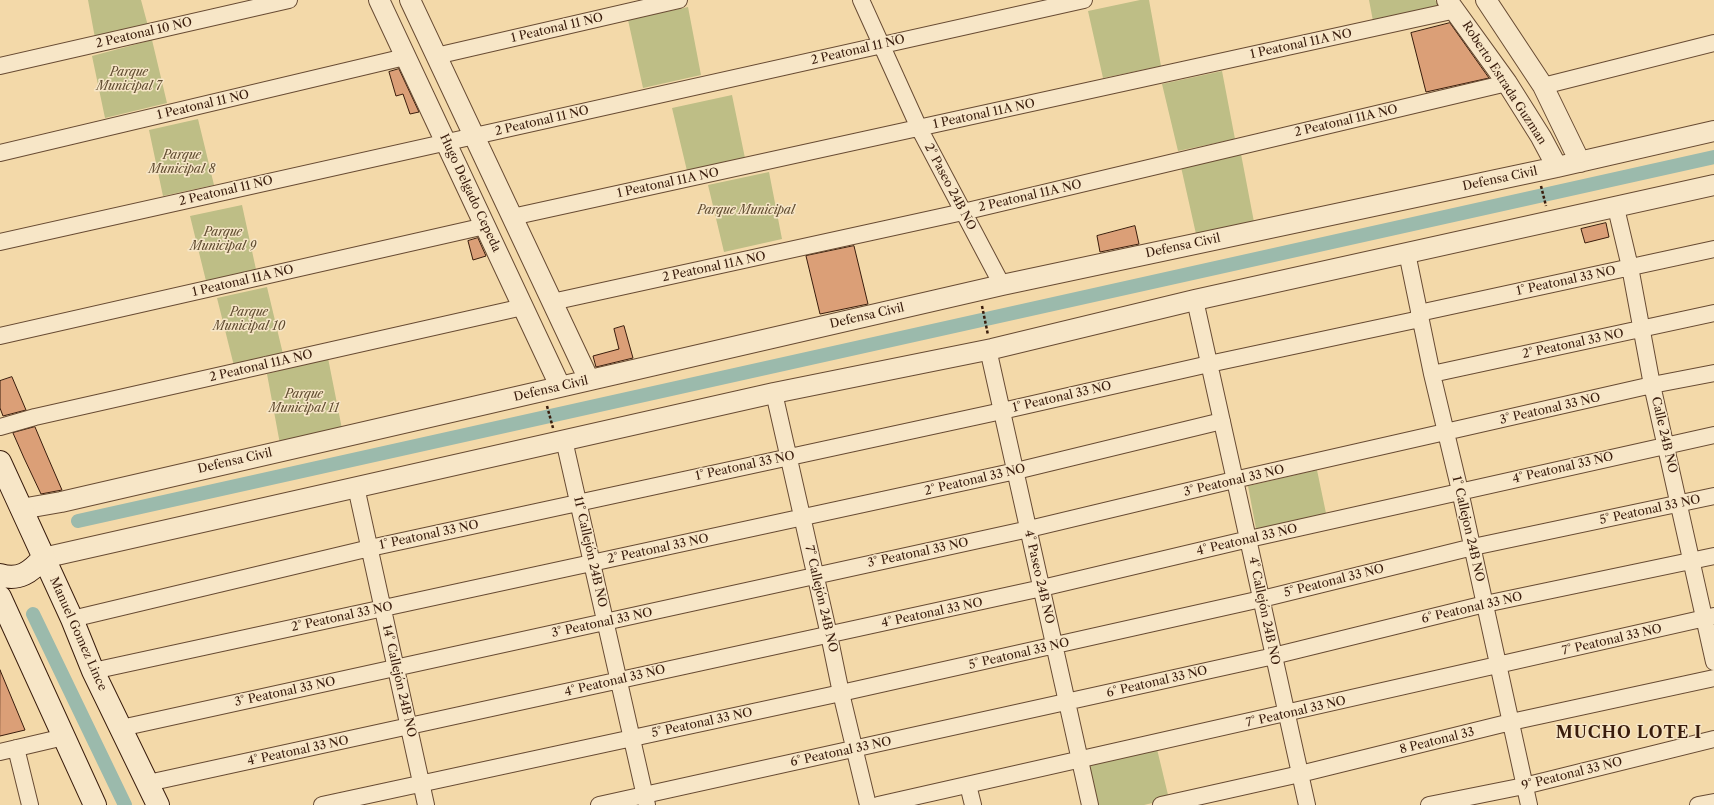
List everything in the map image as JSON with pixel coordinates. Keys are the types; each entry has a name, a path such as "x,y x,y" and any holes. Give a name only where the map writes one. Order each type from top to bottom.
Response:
{"main road":[{"name":"Manuel Gomez Lince","path":"0,462 23,514 39,560 72,619 94,671 158,805"},
{"path":"0,508 11,507 23,514"},
{"path":"0,575 15,577 28,573 39,560"},
{"path":"0,597 95,805"}],"street":[{"name":"2 Peatonal 10 NO","path":"0,66 289,0"},
{"name":"Hugo Delgado Cepeda","path":"379,0 560,386"},
{"path":"410,0 589,380"},
{"name":"1 Peatonal 11 NO","path":"436,56 679,0"},
{"name":"2° Paseo 24B NO","path":"861,0 919,128 1002,285"},
{"name":"2 Peatonal 11 NO","path":"0,242 1084,0"},
{"name":"Roberto Estrada Guzman","path":"1489,0 1543,86 1580,162"},
{"name":"Roberto Estrada Guzman","path":"1451,5 1507,83 1541,137 1557,167"},
{"name":"1 Peatonal 11A NO","path":"512,217 919,128 1451,5"},
{"path":"1543,86 1714,43"},
{"name":"1 Peatonal 11 NO","path":"0,153 405,57"},
{"name":"2 Peatonal 11A NO","path":"552,302 963,212 1507,83"},
{"path":"434,117 440,120 453,120 458,112 458,104"},
{"name":"Defensa Civil","path":"23,514 61,502 1002,285 1557,167 1714,131"},
{"path":"460,173 463,160 467,157 479,156 486,162"},
{"path":"39,560 356,487 559,435 774,393 1616,208 1714,185"},
{"name":"Calle 24B NO","path":"1616,208 1630,267 1652,385 1692,561 1709,617 1714,662"},
{"name":"1 Peatonal 11A NO","path":"0,336 485,226"},
{"name":"1° Peatonal 33 NO","path":"72,619 370,548 1002,411 1714,249"},
{"name":"1° Callejon 24B NO","path":"1406,254 1529,805"},
{"name":"4° Callejón 24B NO","path":"1195,300 1307,805"},
{"name":"2 Peatonal 11A NO","path":"0,427 35,417 523,307"},
{"name":"2° Peatonal 33 NO","path":"1432,374 1714,313"},
{"name":"4° Paseo 24B NO","path":"989,345 1002,411 1090,805"},
{"name":"3° Peatonal 33 NO","path":"121,728 1029,529 1234,480 1652,385 1714,373"},
{"name":"7° Callejón 24B NO","path":"774,393 841,693 856,749 868,805"},
{"name":"2° Peatonal 33 NO","path":"94,671 1016,471 1222,421"},
{"name":"11° Callejón 24B NO","path":"559,435 579,503 646,800"},
{"name":"4° Peatonal 33 NO","path":"148,783 1042,588 1249,539 1714,435"},
{"name":"14° Callejón 24B NO","path":"356,487 426,805"},
{"name":"5° Peatonal 33 NO","path":"322,805 1055,646 1472,547 1714,496"},
{"name":"6° Peatonal 33 NO","path":"599,805 646,800 856,749 1274,655 1485,604 1714,556"},
{"name":"7° Peatonal 33 NO","path":"878,805 1499,666 1709,617"},
{"name":"8 Peatonal 33","path":"1161,805 1300,774 1511,722 1714,678"},
{"path":"0,752 64,737"},
{"name":"9° Peatonal 33 NO","path":"1428,805 1524,786 1714,739"},
{"path":"16,748 30,805"},
{"path":"968,785 973,805"},
{"path":"1698,805 1714,802"}],"path":[{"path":"1541,185 1547,210"},
{"path":"982,303 989,345"},
{"path":"546,403 559,435"}],"green space":[{"path":"88,0 141,0 148,26 95,38"},
{"path":"1140,0 1149,0 1161,66 1103,78 1088,11"},
{"path":"1369,0 1435,0 1441,6 1373,21"},
{"path":"688,7 701,75 643,88 628,20"},
{"name":"Parque Municipal 7","path":"152,40 167,103 105,118 92,56"},
{"path":"1222,71 1235,139 1178,151 1162,84"},
{"name":"Parque Municipal","path":"732,95 746,163 688,175 672,108"},
{"name":"Parque Municipal 8","path":"198,119 214,185 163,196 149,130"},
{"path":"1241,154 1254,222 1196,234 1181,167"},
{"name":"Parque Municipal","path":"769,172 782,239 724,252 708,185"},
{"name":"Parque Municipal 9","path":"242,205 257,274 207,285 190,216"},
{"name":"Parque Municipal 10","path":"267,287 283,354 234,366 217,298"},
{"name":"Parque Municipal 11","path":"328,358 342,429 280,444 267,374"},
{"path":"1317,470 1327,518 1257,534 1248,486"},
{"path":"1157,749 1169,799 1144,805 1097,805 1089,766"}],"building":[{"path":"1450,23 1489,78 1426,92 1411,33"},
{"path":"399,69 419,112 410,114 403,94 396,96 389,72"},
{"path":"1606,223 1609,237 1585,243 1581,229"},
{"path":"1135,226 1139,244 1100,252 1097,236"},
{"path":"478,238 486,256 473,260 468,241"},
{"path":"854,246 868,304 820,314 806,256"},
{"path":"624,326 633,358 596,367 593,356 619,349 614,329"},
{"path":"12,377 26,410 3,416 0,408 0,381"},
{"path":"35,427 62,490 41,494 13,433"},
{"path":"0,670 25,730 0,736"}],"waterway":[{"path":"78,521 1714,157"},
{"path":"33,614 125,805"}],"district":[{"name":"MUCHO LOTE I","path":"1629,733"}]}
